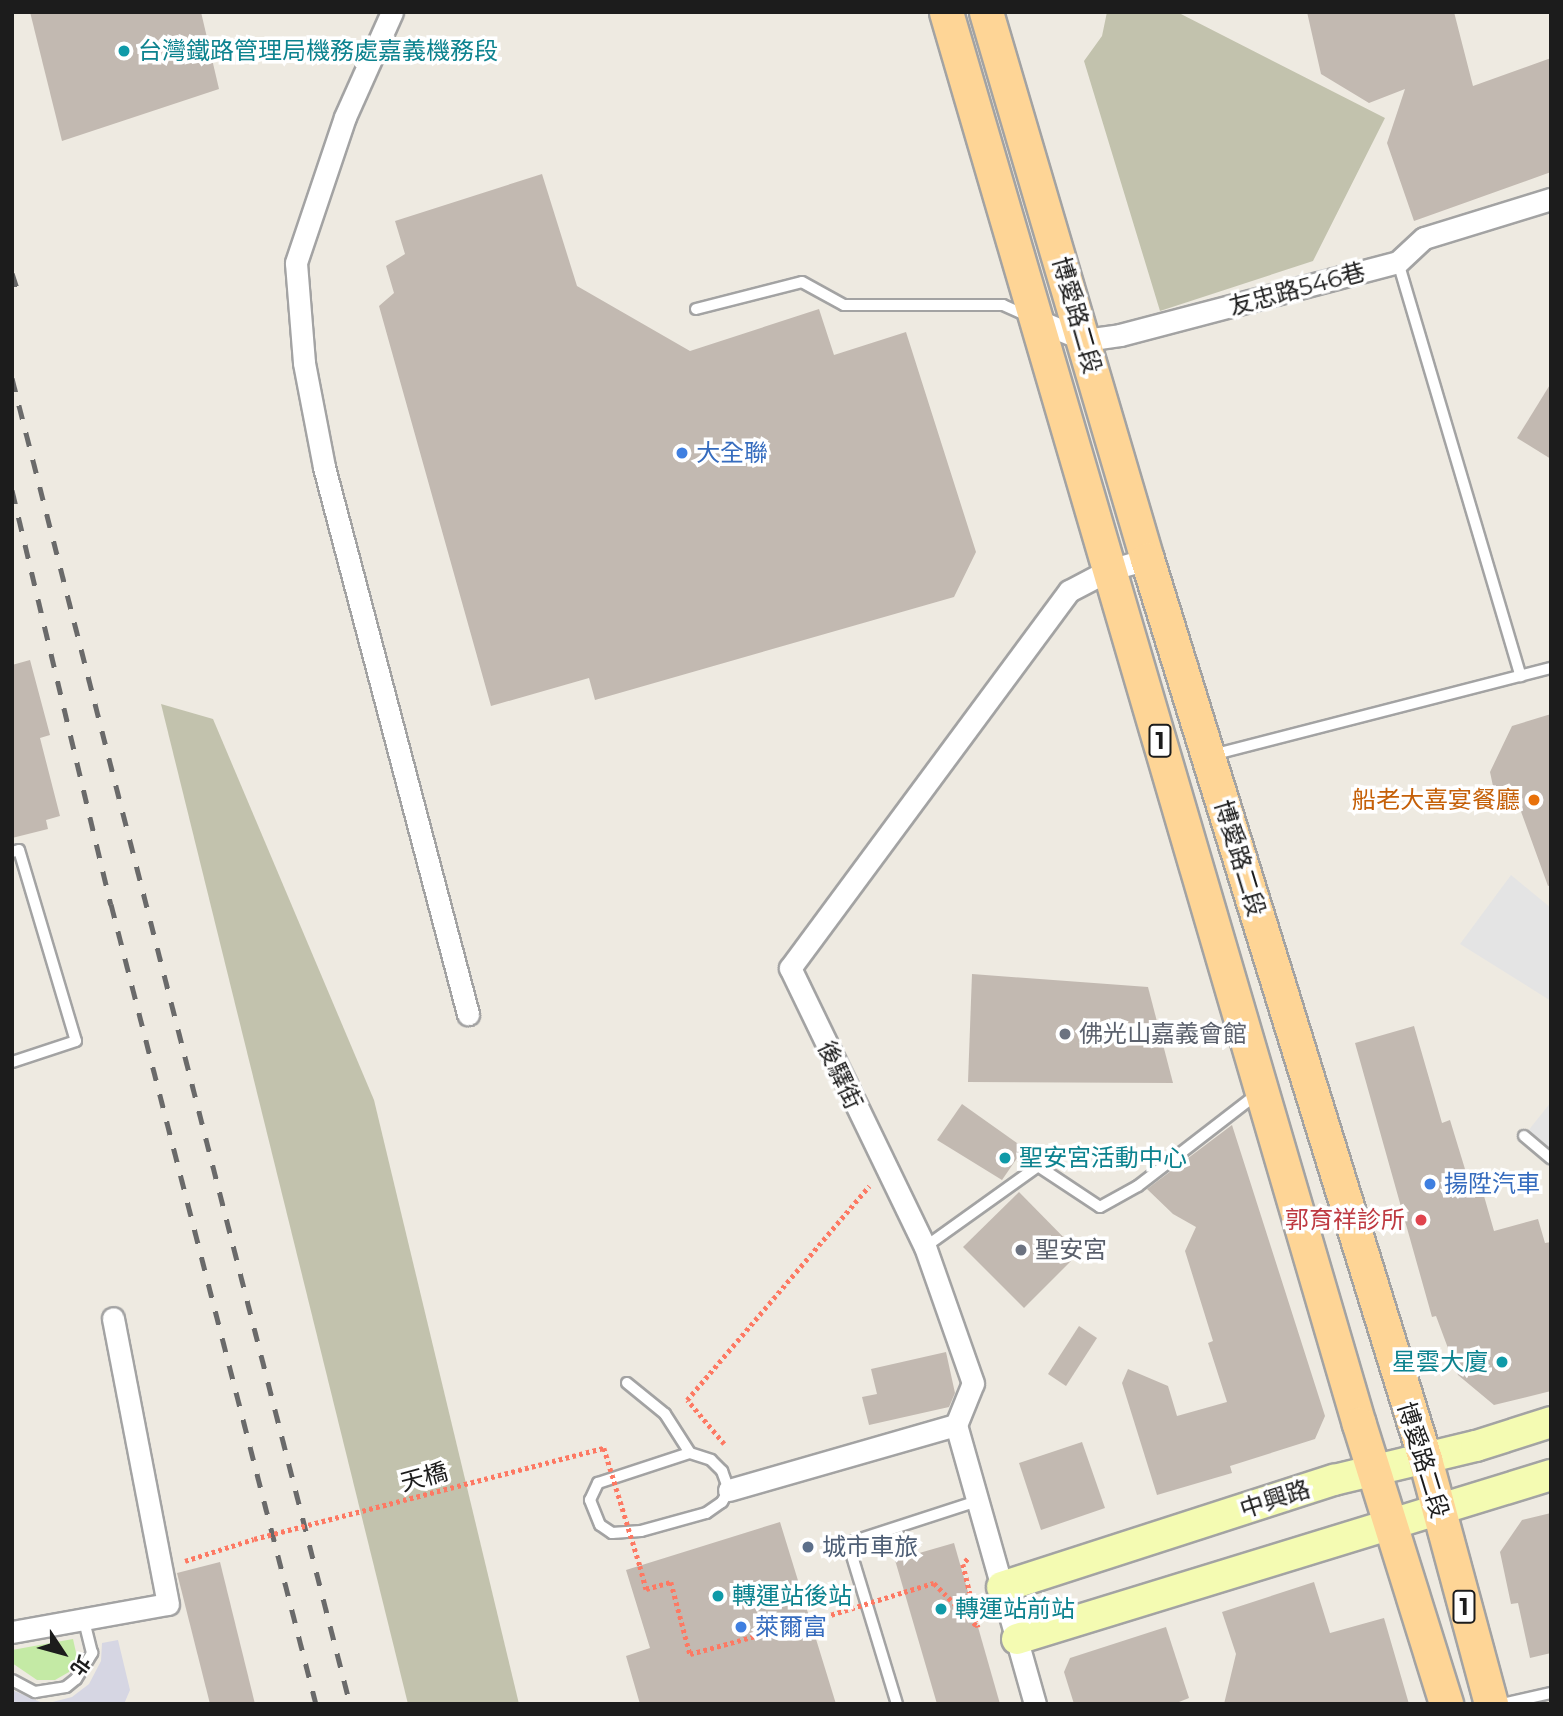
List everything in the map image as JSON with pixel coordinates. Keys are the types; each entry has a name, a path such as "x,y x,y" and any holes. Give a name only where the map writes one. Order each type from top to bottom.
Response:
{"main road":[{"name":"博愛路二段","path":"946,12 1034,319 1446,1704"},
{"name":"博愛路二段","path":"986,12 1147,559 1425,1459 1491,1704"}],"street":[{"path":"393,12 345,117 296,263 304,363 324,467 468,1014"},
{"name":"友忠路546巷","path":"1085,341 1398,262 1424,238 1551,199"},
{"path":"1034,319 1085,341"},
{"name":"後驛街","path":"956,1425 972,1383 925,1247 790,968 1069,592 1109,570 1147,559"},
{"path":"12,1632 168,1604 113,1318"},
{"name":"中興路","path":"1002,1587 1374,1469 1425,1459 1551,1423"},
{"path":"729,1490 956,1425 1035,1704"},
{"path":"1017,1639 1551,1475"}],"lane":[{"path":"1398,262 1521,676"},
{"path":"696,310 802,282 844,304 1003,305 1034,319"},
{"path":"1209,755 1551,668"},
{"path":"12,852 19,850 76,1041 13,1059"},
{"path":"925,1247 1038,1166 1100,1207 1138,1186 1264,1088"},
{"path":"1524,1136 1551,1159"},
{"path":"627,1383 665,1414 690,1453"},
{"path":"690,1453 711,1460 722,1471 729,1490 706,1513 641,1531 612,1533 600,1525 590,1500 598,1483 690,1453"},
{"path":"897,1704 848,1543 977,1501"},
{"path":"12,1680 35,1692 66,1687 76,1679 92,1653 84,1620"},
{"path":"1502,1704 1551,1693"}],"path":[{"path":"756,1482 687,1400 886,1166"},
{"name":"天橋","path":"189,1559 254,1539 604,1448 646,1589 671,1582 690,1654 811,1621 934,1583 978,1627 980,1622"}],"shaded area":[{"path":"1107,12 1177,12 1385,118 1313,261 1160,311 1084,61 1102,36"},
{"path":"161,704 213,719 374,1100 519,1704 408,1704"},
{"path":"1511,875 1551,908 1551,1001 1460,944"},
{"path":"1551,1102 1551,1159 1524,1136"},
{"path":"118,1640 130,1690 124,1704 45,1704 72,1697 89,1684 101,1661 102,1643"},
{"path":"12,1690 45,1704 12,1704"}],"green space":[{"path":"73,1639 77,1657 69,1672 55,1680 37,1680 12,1663 12,1650"}],"building":[{"name":"台灣鐵路管理局機務處嘉義機務段","path":"30,12 201,12 219,89 62,141"},
{"path":"1307,12 1454,12 1473,86 1551,58 1551,172 1414,221 1387,143 1405,89 1369,103 1321,74"},
{"name":"大全聯","path":"542,174 577,286 690,351 819,309 834,355 906,332 976,552 954,597 595,700 589,678 491,706 379,306 394,293 386,266 405,254 395,221"},
{"path":"1551,383 1551,459 1517,438"},
{"path":"30,660 50,735 40,738 60,816 46,820 48,829 12,838 12,665"},
{"name":"船老大喜宴餐廳","path":"1551,714 1551,885 1548,886 1515,795 1497,805 1490,772 1512,726"},
{"name":"佛光山嘉義會館","path":"972,974 1148,987 1173,1083 968,1082"},
{"path":"1414,1026 1442,1123 1450,1120 1472,1192 1482,1189 1494,1231 1538,1219 1545,1243 1551,1242 1551,1391 1494,1405 1458,1375 1436,1316 1432,1317 1355,1043"},
{"path":"962,1104 1024,1148 1002,1180 937,1140"},
{"path":"1232,1125 1325,1416 1315,1439 1230,1466 1232,1473 1157,1495 1122,1383 1128,1369 1168,1386 1177,1416 1227,1402 1208,1343 1213,1341 1185,1251 1196,1227 1173,1214 1147,1189"},
{"name":"聖安宮","path":"1019,1192 1079,1253 1024,1308 963,1247"},
{"path":"1079,1326 1097,1338 1066,1386 1048,1374"},
{"path":"946,1352 955,1393 949,1407 869,1425 862,1397 877,1394 871,1369"},
{"path":"1082,1442 1105,1508 1041,1530 1019,1463"},
{"path":"1551,1513 1551,1653 1530,1658 1518,1603 1511,1604 1500,1552 1522,1520"},
{"name":"轉運站後站","path":"780,1522 836,1704 640,1704 626,1656 650,1648 626,1570"},
{"name":"轉運站前站","path":"954,1543 1000,1704 937,1704 895,1560"},
{"path":"220,1562 255,1704 210,1704 177,1573"},
{"path":"1314,1582 1330,1633 1384,1618 1409,1704 1224,1704 1236,1654 1222,1612"},
{"path":"1166,1627 1189,1698 1174,1704 1074,1704 1064,1672 1070,1658"}],"railway":[{"path":"12,273 18,292"},
{"path":"12,378 350,1704"},
{"path":"12,490 111,904 316,1704"}],"place":[{"name":"台灣鐵路管理局機務處嘉義機務段","path":"124,51"},
{"name":"大全聯","path":"682,453"},
{"name":"船老大喜宴餐廳","path":"1534,800"},
{"name":"佛光山嘉義會館","path":"1065,1034"},
{"name":"聖安宮活動中心","path":"1005,1158"},
{"name":"揚陞汽車","path":"1430,1184"},
{"name":"郭育祥診所","path":"1421,1220"},
{"name":"聖安宮","path":"1021,1250"},
{"name":"星雲大廈","path":"1502,1362"},
{"name":"城市車旅","path":"808,1547"},
{"name":"轉運站後站","path":"718,1596"},
{"name":"轉運站前站","path":"941,1609"},
{"name":"萊爾富","path":"741,1627"}]}
